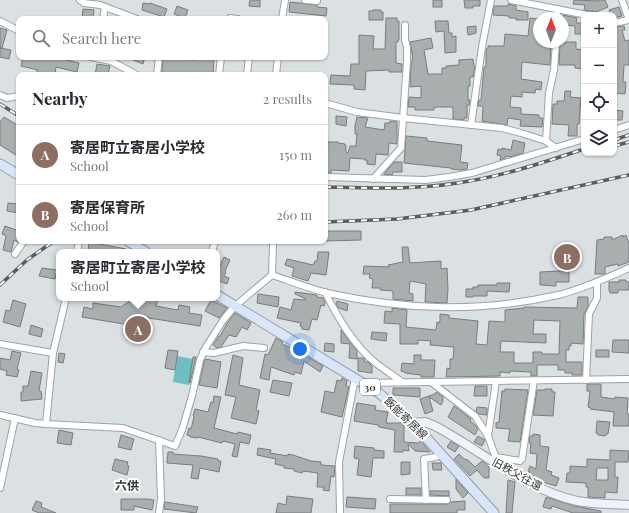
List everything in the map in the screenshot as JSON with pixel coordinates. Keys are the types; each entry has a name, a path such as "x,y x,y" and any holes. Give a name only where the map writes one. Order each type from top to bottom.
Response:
{"main road":[{"path":"0,164 16,173"},
{"name":"飯能寄居線","path":"220,297 364,383 392,403 441,453 494,513"}],"street":[{"path":"80,0 84,3 100,5 129,16"},
{"path":"282,16 285,0"},
{"path":"305,0 317,1"},
{"path":"471,125 482,47 491,0"},
{"path":"511,0 581,14"},
{"path":"617,22 629,20 622,0"},
{"path":"104,16 105,7"},
{"path":"0,21 16,29"},
{"path":"373,179 401,148 407,62 405,25"},
{"path":"546,141 549,93 554,70 556,48"},
{"path":"106,60 111,61 131,72"},
{"path":"157,72 159,60"},
{"path":"219,72 221,60"},
{"path":"247,72 249,60"},
{"path":"276,72 278,60"},
{"path":"0,95 7,98 16,96"},
{"path":"328,104 358,112 502,128 546,141 556,148"},
{"path":"617,129 629,125"},
{"path":"328,178 425,180 450,177 472,173 581,140"},
{"path":"15,254 22,244"},
{"path":"0,415 46,424 123,428 175,446 182,430 203,352 224,319 235,306 272,275 273,244"},
{"path":"272,275 325,292 378,302 454,308 519,302 559,294 597,282 629,268"},
{"path":"586,380 589,314 597,298 597,282"},
{"path":"325,292 335,312 357,344 376,363 402,382"},
{"path":"46,424 53,353 65,301"},
{"path":"0,344 53,353"},
{"path":"203,352 214,352 243,346 264,348"},
{"path":"340,513 339,462 355,378"},
{"path":"364,383 629,379"},
{"path":"431,382 475,416 488,436 497,461 520,461 522,459 534,380"},
{"path":"488,436 496,381"},
{"path":"0,488 15,418"},
{"name":"旧秩父往還","path":"413,423 425,422 435,426 497,461 527,482 562,496 578,501 629,505"},
{"path":"159,440 161,500 159,513"},
{"path":"426,500 424,458 436,457 441,453"},
{"path":"390,499 447,500"}],"water":[{"path":"177,356 193,359 189,385 173,382"}],"building":[{"path":"250,0 260,0 260,7 249,6"},
{"path":"433,0 442,0 442,7 433,7"},
{"path":"464,0 480,0 480,6 465,8"},
{"path":"574,0 605,0 608,7 596,12 584,10 585,5 573,4"},
{"path":"290,2 317,5 317,7 327,8 326,16 289,12"},
{"path":"143,3 150,3 167,9 164,16 142,10"},
{"path":"508,4 516,6 516,10 528,12 528,20 516,20 516,18 509,18 509,16 493,15 494,6 508,6"},
{"path":"177,6 188,10 186,16 174,14"},
{"path":"619,7 622,16 617,17 617,12 610,12 609,10"},
{"path":"83,9 94,10 93,16 82,16"},
{"path":"381,10 381,12 383,12 383,20 369,20 369,11"},
{"path":"569,16 577,18 576,23 581,23 581,34 575,34 575,26 569,26"},
{"path":"386,18 397,18 397,21 399,21 399,40 396,42 396,63 402,64 402,72 389,72 389,70 366,71 365,90 354,89 354,85 330,84 331,75 350,76 351,64 359,64 359,35 374,36 373,49 385,49"},
{"path":"530,18 533,18 533,48 551,48 550,65 522,62 521,79 542,82 541,90 536,89 535,93 522,92 522,97 511,96 510,107 521,108 521,114 539,115 539,118 543,118 542,127 520,126 521,120 508,118 507,125 482,121 483,108 482,106 478,106 479,100 481,100 484,67 486,67 486,49 488,49 488,46 504,46 505,34 528,36"},
{"path":"435,21 448,21 449,33 452,33 452,37 456,36 456,52 445,53 444,31 436,32"},
{"path":"476,26 476,33 468,35 467,27"},
{"path":"624,26 625,30 622,30 625,41 629,40 629,65 624,65 623,82 626,82 625,94 617,93 617,27"},
{"path":"0,28 7,30 2,48 0,47"},
{"path":"431,38 433,48 424,50 428,74 442,74 442,68 446,68 446,66 459,65 459,60 473,59 475,66 473,77 470,77 470,86 468,86 468,100 470,100 469,105 467,105 467,118 464,118 464,120 453,119 453,107 436,107 434,110 415,110 415,107 408,107 409,97 421,98 421,86 410,87 411,64 413,59 410,42"},
{"path":"569,42 576,42 576,49 581,50 581,69 575,68 575,65 559,65 560,48 569,48"},
{"path":"0,48 11,50 9,59 0,57"},
{"path":"22,60 66,60 79,63 77,72 56,67 55,72 36,72 38,70 21,66"},
{"path":"133,60 144,60 143,64"},
{"path":"163,60 214,60 213,72 162,72"},
{"path":"97,64 110,66 109,72 96,72"},
{"path":"565,91 571,91 570,97 581,98 579,124 577,124 577,136 568,136 569,125 552,124 553,104 557,104 557,101 564,101"},
{"path":"617,110 623,111 622,120 617,120"},
{"path":"336,116 347,117 346,126 336,124"},
{"path":"4,117 16,124 16,155 0,145 0,122"},
{"path":"357,117 368,118 365,127 384,130 385,123 390,123 390,121 397,122 397,144 389,143 388,155 376,154 375,165 367,164 367,160 364,160 365,159 350,158 349,171 331,170 331,173 328,172 328,142 345,144 346,153 348,153 350,146 356,146 357,134 355,134"},
{"path":"406,136 427,138 427,141 462,145 460,162 468,163 467,169 461,170 404,163"},
{"path":"513,140 525,143 523,153 510,157 506,156 500,160 501,156 497,155 498,149 502,150 502,148 511,150"},
{"path":"394,162 402,162 402,172 393,172 392,175 384,174"},
{"path":"8,203 16,204 16,212 7,211"},
{"path":"5,226 16,230 16,241 14,240 11,252 3,250 6,236 2,234"},
{"path":"328,231 361,231 361,240 328,241"},
{"path":"623,235 623,237 626,235 629,243 629,262 618,266 618,264 605,267 605,274 595,274 597,240 604,239 604,237 612,237 612,240"},
{"path":"89,244 100,244 126,249 88,249"},
{"path":"402,247 408,247 410,263 441,261 441,269 447,268 447,303 425,302 426,284 410,281 409,293 413,294 413,301 393,299 393,291 380,290 381,288 372,288 373,279 369,278 370,274 363,274 364,266 389,267 388,265 403,262"},
{"path":"318,252 329,252 326,275 311,273 308,281 292,276 294,268 285,265 287,259 313,265 315,261 317,261"},
{"path":"224,257 230,260 224,276 229,278 227,284 220,281 220,266"},
{"path":"42,268 56,270 55,279 39,276"},
{"path":"569,271 569,282 556,282 556,286 540,285 540,272"},
{"path":"619,280 626,280 626,282 629,282 629,290 618,290 618,293 610,293 609,282 619,282"},
{"path":"497,283 510,283 509,292 487,291 487,296 466,297 466,289 473,289 473,287 478,287 478,285 497,285"},
{"path":"295,292 317,295 317,297 323,298 325,302 324,306 321,305 317,320 312,319 309,330 302,329 300,326 301,323 277,318 280,307 291,310 294,299 306,299 295,294"},
{"path":"258,294 279,297 278,307 257,303"},
{"path":"578,297 588,297 588,306 584,314 583,344 571,343 569,350 566,350 566,362 582,362 582,375 565,373 565,370 558,370 558,365 537,365 537,376 531,376 531,372 510,371 510,373 500,372 500,376 446,377 447,368 450,369 450,359 453,359 454,347 430,345 431,341 418,340 418,344 400,344 400,324 384,323 385,311 392,312 392,308 407,310 406,327 436,330 437,322 439,323 440,321 440,314 449,315 449,318 478,321 476,344 487,345 489,321 505,322 505,310 524,307 577,308","holes":["534,320 560,321 559,354 542,354 542,352 533,352 533,363 514,363 514,352 500,352 501,341 546,343 546,334 533,334"]},
{"path":"13,300 26,304 20,327 3,322 6,310 10,311"},
{"path":"130,301 157,301 156,306 178,310 179,305 190,307 189,313 202,315 200,326 142,317 141,327 82,317 84,307 93,309 93,303 121,307"},
{"path":"210,301 227,308 219,318 205,311"},
{"path":"337,301 348,304 347,311 339,308 336,304"},
{"path":"235,313 251,323 247,330 242,327 236,337 229,335 221,347 217,348 213,345"},
{"path":"31,325 43,329 41,337 29,334"},
{"path":"341,330 357,351 357,359 349,358 350,344 341,343"},
{"path":"372,332 387,333 386,341 371,339"},
{"path":"276,338 283,342 282,344 296,350 323,366 320,372 304,361 301,374 295,372 294,375 271,367 269,380 260,378 265,354 268,355"},
{"path":"613,340 629,340 629,353 612,352"},
{"path":"325,343 334,344 334,352 324,351"},
{"path":"168,350 178,351 175,370 165,368"},
{"path":"596,350 609,350 609,357 596,357"},
{"path":"12,351 21,353 17,369 19,370 17,377 6,375 7,371 0,369 0,358 10,360"},
{"path":"59,353 65,354 63,363 58,362"},
{"path":"233,355 243,358 239,385 260,390 256,410 259,411 256,424 231,418 236,397 225,395"},
{"path":"414,355 421,355 421,360 435,360 434,377 421,377 421,375 401,371 402,363 414,364"},
{"path":"193,357 196,357 189,383"},
{"path":"358,358 364,358 365,362 368,362 372,366 372,373 358,371"},
{"path":"205,359 221,362 217,388 199,385"},
{"path":"31,371 42,373 39,391 41,391 42,399 21,401 23,386 28,386"},
{"path":"342,378 347,381 346,386 349,387 342,417 321,412 325,391 334,393 337,380 341,381"},
{"path":"273,380 292,383 289,396 270,392"},
{"path":"587,384 601,384 601,397 615,399 615,397 628,398 627,414 629,414 629,426 613,426 614,412 590,409 591,408 588,407 590,391 587,391"},
{"path":"475,386 487,386 487,396 474,396"},
{"path":"393,388 420,388 420,397 393,395"},
{"path":"505,389 528,390 520,442 508,441 510,429 496,428 496,423 499,422 502,391 505,391"},
{"path":"552,389 552,392 555,392 553,416 533,415 537,390"},
{"path":"436,392 443,397 441,405 429,397 433,411 425,414 420,399 435,394"},
{"path":"214,396 221,397 214,428 237,434 238,432 251,435 249,444 240,442 237,457 232,456 235,444 223,441 222,443 198,437 190,437 187,435 189,428 191,429 195,409 208,412 211,402 213,403"},
{"path":"357,403 376,406 375,410 388,412 386,423 402,423 402,425 404,425 404,442 418,443 421,441 430,452 415,451 408,444 409,451 403,450 403,452 394,452 395,430 379,427 378,425 354,421"},
{"path":"454,406 471,419 470,421 478,429 475,435 448,417"},
{"path":"477,407 487,408 487,415 479,414 476,411"},
{"path":"597,421 610,422 608,434 605,436 598,435 596,433"},
{"path":"59,430 73,433 71,445 57,443"},
{"path":"533,434 540,435 540,446 549,447 546,470 552,472 551,475 559,478 556,486 543,483 528,476 530,466 536,469 537,454 530,453 531,443 529,443 530,436 533,436"},
{"path":"121,435 134,439 131,450 118,447"},
{"path":"478,436 485,440 482,446 474,442"},
{"path":"451,441 459,446 455,452 447,447"},
{"path":"355,446 374,448 374,450 384,451 384,458 373,458 371,477 357,475 359,459 354,458"},
{"path":"258,448 271,450 270,453 288,456 288,454 311,461 321,462 321,465 335,466 334,477 331,476 329,491 323,490 324,487 317,487 318,473 303,471 302,473 294,471 294,469 284,468 284,466 275,464 276,459 257,455"},
{"path":"610,450 629,451 628,462 615,462 615,477 618,477 617,493 605,492 605,498 588,497 588,487 586,487 586,483 566,482 567,473 570,473 570,466 587,467 587,459 610,460","holes":["597,468 608,468 608,480 596,480"]},
{"path":"168,452 173,452 173,454 218,459 218,461 221,461 219,472 200,468 198,479 191,478 193,465 167,463"},
{"path":"459,454 475,467 482,461 485,463 489,467 489,478 484,478 477,470 470,476 454,459"},
{"path":"115,459 128,462 127,465 129,466 127,475 112,470"},
{"path":"401,462 410,462 410,474 401,475"},
{"path":"432,463 441,463 442,470 433,470"},
{"path":"456,479 468,493 463,498 456,489"},
{"path":"508,480 515,482 512,513 506,513"},
{"path":"406,488 421,488 421,495 406,495"},
{"path":"430,491 449,491 449,496 430,495"},
{"path":"287,496 313,499 311,513 276,513 278,503 286,505"},
{"path":"347,497 376,499 375,509 346,507"},
{"path":"546,497 575,506 601,511 601,513 573,513 552,506 551,509 543,507"},
{"path":"121,499 154,500 152,510 134,506 134,510 121,510"},
{"path":"36,501 42,503 41,507 56,513 39,513 32,510"},
{"path":"465,501 465,510 457,510 457,513 390,513 390,504 447,504 451,502"},
{"path":"165,502 198,507 196,513 164,509"}],"railway":[{"path":"0,104 16,114"},
{"path":"617,139 629,135"},
{"path":"617,145 629,142"},
{"path":"328,187 408,188 457,183 505,173 581,150"},
{"path":"328,222 397,219 471,210 629,175"},
{"path":"0,285 27,260 50,244"}],"place":[{"name":"寄居保育所","path":"567,257"},
{"name":"寄居町立寄居小学校","path":"138,329"}],"district":[{"name":"六供","path":"127,486"}]}
